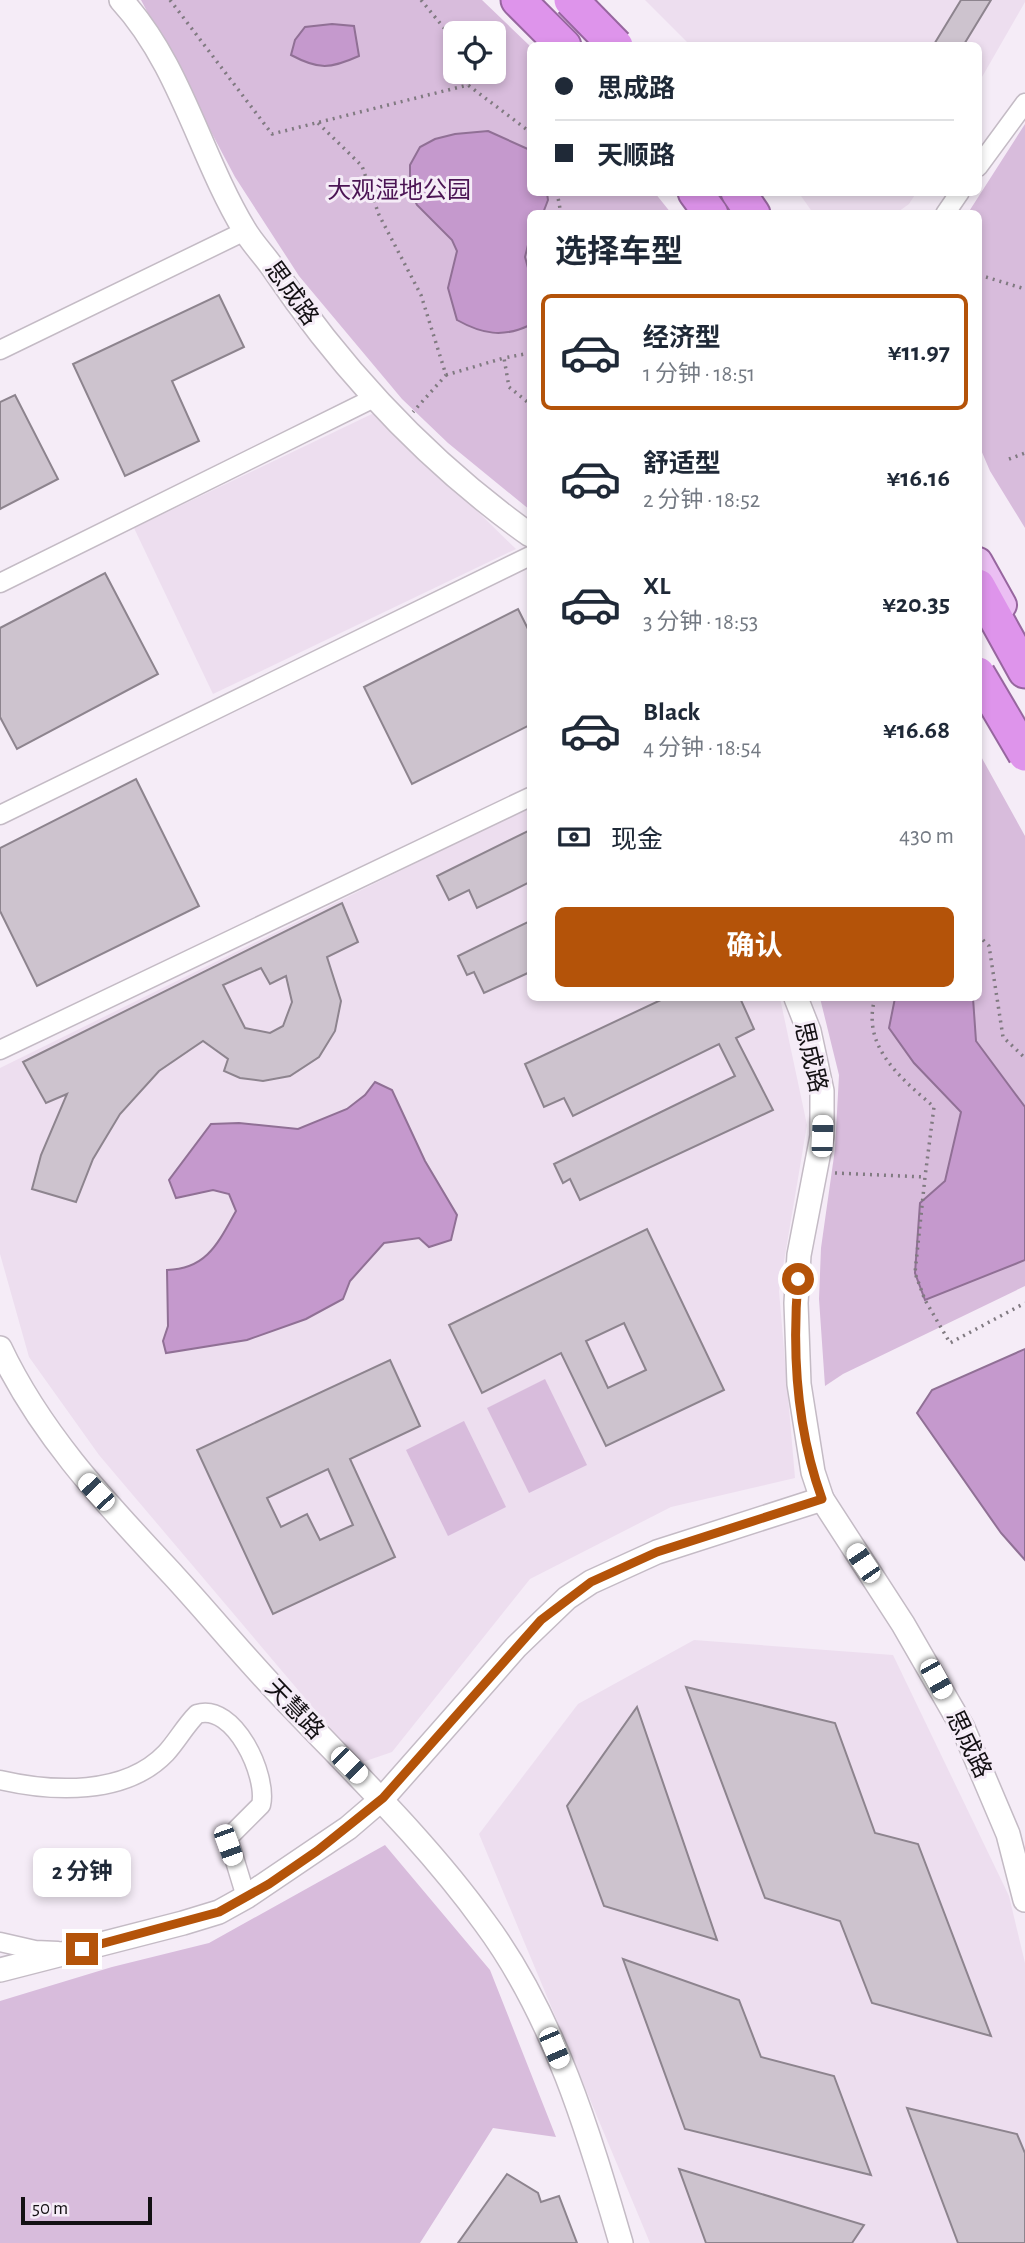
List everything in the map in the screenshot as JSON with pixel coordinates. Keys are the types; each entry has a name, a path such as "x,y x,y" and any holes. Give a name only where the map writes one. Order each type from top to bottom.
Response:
{"highway":[{"path":"518,0 564,29 617,42"},
{"path":"982,593 1025,671"},
{"path":"982,679 1025,755"}],"main road":[{"path":"528,0 564,29 578,0"},
{"path":"592,0 620,42"},
{"path":"982,569 1025,647"}],"street":[{"name":"思成路","path":"121,0 148,37 174,84 245,231 301,309 374,398 401,425 527,532"},
{"path":"982,162 1025,103"},
{"path":"0,350 245,231"},
{"path":"0,583 374,398"},
{"path":"0,815 527,557"},
{"path":"0,1050 527,798"},
{"name":"思成路","path":"797,1001 809,1031 822,1091 822,1136 800,1255 796,1303 803,1427 822,1499 903,1624 963,1728 1008,1834 1025,1900"},
{"name":"天慧路","path":"0,1348 29,1403 84,1480 274,1688 383,1798 486,1924 547,2029 576,2103 621,2243"},
{"path":"0,1969 183,1923 219,1912 246,1897 337,1836 383,1798 516,1647 567,1598 600,1578 657,1552 822,1499"},
{"path":"0,1780 53,1789 76,1789 112,1782 146,1768 165,1754 197,1714 218,1713 231,1723 262,1782 261,1805 228,1838 246,1897"},
{"path":"0,1941 35,1950 69,1952"}],"path":[{"path":"170,0 272,134 468,85 527,130"},
{"path":"421,0 443,27"},
{"path":"318,123 362,166 379,215 421,295 446,375"},
{"path":"986,277 1025,289"},
{"path":"401,425 446,375 527,354"},
{"path":"504,358 509,387 527,402"},
{"path":"1009,459 1025,453"},
{"path":"982,939 989,946 1003,1037 1025,1058"},
{"path":"875,1001 874,1033 881,1055 903,1080 934,1107 915,1273 925,1300 950,1343 1025,1303"},
{"path":"816,1171 925,1177"}],"shaded area":[{"path":"645,0 1025,0 982,77 982,42 687,42"},
{"path":"332,24 354,26 359,56 325,66 291,55 295,40 305,27"},
{"path":"488,131 527,149 527,196 547,196 544,210 527,210 527,326 511,332 493,333 475,329 457,320 448,288 457,251 452,240 417,205 410,191 410,165 420,147 435,139"},
{"path":"801,196 914,196 901,210 811,210"},
{"path":"376,412 516,549 213,694 134,528"},
{"path":"527,808 527,1001 781,1001 807,1125 779,1291 795,1478 671,1507 530,1579 392,1752 360,1763 99,1455 29,1357 0,1254 0,1068"},
{"path":"894,1001 973,1001 976,1041 1025,1107 1025,1260 925,1300 915,1273 920,1203 945,1181 961,1112 914,1063 889,1028"},
{"path":"375,1082 392,1090 425,1161 457,1215 451,1240 429,1247 419,1238 384,1243 350,1281 343,1299 306,1319 247,1340 166,1353 163,1341 168,1326 167,1270 192,1265 202,1259 217,1243 236,1211 229,1194 213,1190 176,1198 169,1180 211,1124 239,1123 298,1129 347,1109 365,1095"},
{"path":"1025,1349 1025,1560 1001,1533 917,1413 932,1390"},
{"path":"694,1640 893,1655 1009,1896 1025,1963 1025,2243 650,2243 479,1834 578,1704"}],"green space":[{"name":"大观湿地公园","path":"141,0 482,0 504,21 443,21 443,84 506,84 506,23 527,43 527,196 657,196 669,210 527,210 527,508 448,443 402,399 299,276 235,177"},
{"path":"1025,124 1025,528 990,471 982,452 982,210 970,210 979,196 982,196 982,191"},
{"path":"982,758 1025,836 1025,1286 843,1374 825,1386 819,1299 821,1248 835,1149 839,1075 821,1001 982,1001"},
{"path":"545,1379 587,1465 529,1493 487,1408"},
{"path":"464,1421 506,1507 448,1536 406,1450"},
{"path":"385,1845 490,1970 556,2137 493,2128 420,2243 0,2243 0,2001 112,1967 209,1943"}],"building":[{"path":"961,0 991,0 965,42 935,42"},
{"path":"219,295 244,347 172,381 199,441 125,476 73,364"},
{"path":"15,395 58,479 0,509 0,402"},
{"path":"105,573 158,674 17,749 0,717 0,628"},
{"path":"518,609 527,627 527,726 412,784 364,687"},
{"path":"136,779 199,906 37,986 0,911 0,848"},
{"path":"527,831 527,883 477,908 469,890 449,900 437,876"},
{"path":"342,903 358,942 327,957 341,1001 335,1031 319,1057 290,1076 263,1081 240,1078 224,1071 228,1059 203,1041 159,1071 120,1114 93,1159 76,1202 32,1189 41,1155 67,1094 46,1103 23,1062","holes":["261,968 270,984 286,976 292,1002 283,1026 270,1033 245,1028 223,985"]},
{"path":"527,922 527,973 484,993 474,972 467,975 458,956"},
{"path":"659,1001 741,1001 754,1029 736,1038 773,1110 580,1200 570,1179 563,1183 554,1164 735,1076 719,1044 573,1116 564,1098 544,1107 525,1064"},
{"path":"647,1229 724,1390 606,1446 561,1353 482,1393 449,1325","holes":["624,1323 646,1370 608,1388 586,1341"]},
{"path":"390,1360 420,1426 350,1459 395,1557 273,1614 197,1450","holes":["328,1469 353,1525 320,1540 307,1514 281,1527 267,1498"]},
{"path":"686,1687 835,1723 875,1833 918,1844 991,2036 872,2003 840,1921 765,1898"},
{"path":"637,1707 717,1940 604,1906 567,1806"},
{"path":"623,1959 739,2000 761,2057 834,2076 871,2175 685,2129"},
{"path":"907,2108 1017,2134 1025,2153 1025,2243 958,2243"},
{"path":"679,2169 864,2225 852,2243 706,2243"},
{"path":"507,2174 538,2193 541,2202 559,2196 577,2243 458,2243"}],"route":[{"path":"82,1949 219,1912 269,1884 317,1851 383,1798 541,1620 591,1582 657,1552 757,1517 822,1499 803,1427 797,1354 798,1279"}]}
